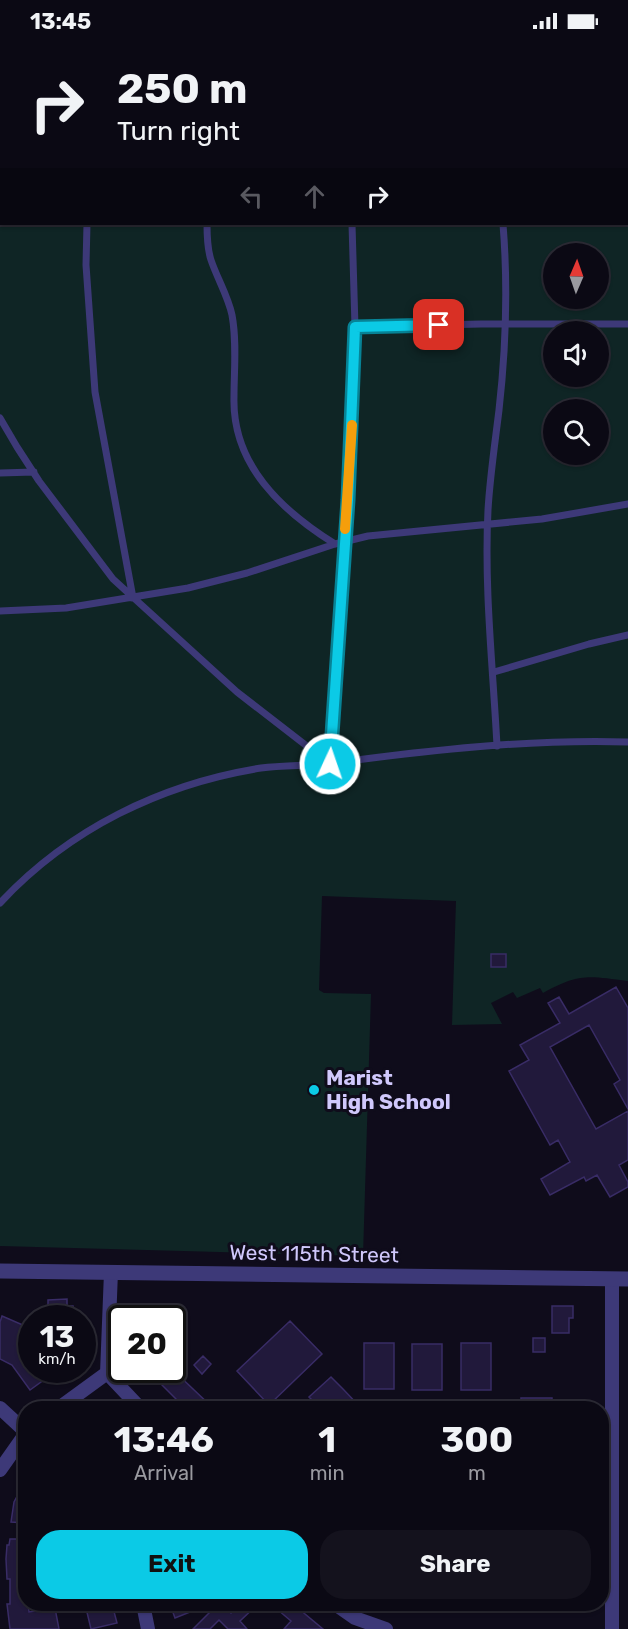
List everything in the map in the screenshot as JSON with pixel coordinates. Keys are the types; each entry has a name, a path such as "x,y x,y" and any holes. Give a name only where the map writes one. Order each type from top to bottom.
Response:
{"street":[{"name":"West 115th Street","path":"0,1271 628,1279"},
{"path":"111,1272 106,1373 133,1401"},
{"path":"612,1279 612,1629"},
{"path":"68,1401 106,1373"},
{"path":"0,1408 18,1425"},
{"path":"0,1470 18,1444"},
{"path":"144,1611 147,1629"},
{"path":"345,1611 355,1618 386,1629"}],"lane":[{"path":"87,225 86,266 95,392 133,597"},
{"path":"207,225 207,241 211,259 232,314 234,398 241,446 258,478 270,492 308,526 335,544"},
{"path":"330,764 353,405 355,327 352,225"},
{"path":"497,746 487,561 488,524 506,324 506,254 503,225"},
{"path":"355,327 628,324"},
{"path":"0,418 34,472 113,579 237,692 330,764"},
{"path":"0,472 34,472"},
{"path":"0,611 66,608 188,588 247,573 335,544 368,536 542,519 628,504"},
{"path":"494,672 628,635"},
{"path":"0,903 54,853 97,825 136,804 218,776 272,767 330,764 372,757 497,746 628,741"}],"green space":[{"path":"0,225 628,225 628,981 593,977 575,979 543,993 540,988 517,998 513,992 491,1003 502,1024 452,1025 456,901 322,896 319,990 324,993 371,994 363,1256 0,1246"}],"building":[{"path":"491,954 506,954 506,967 491,967"},
{"name":"Marist High School","path":"616,987 628,1008 628,1109 614,1084 620,1080 589,1025 550,1047 596,1129 628,1111 628,1160 619,1165 628,1182 628,1187 610,1197 597,1175 586,1181 584,1177 550,1195 541,1179 570,1162 558,1140 550,1145 509,1071 529,1060 520,1045 560,1023 548,1003 559,997 569,1014"},
{"path":"67,1299 67,1305 48,1305 48,1300"},
{"path":"552,1306 573,1306 573,1318 569,1318 569,1333 552,1333"},
{"path":"2,1316 18,1323 18,1373 12,1365 0,1359"},
{"path":"290,1321 322,1354 273,1401 265,1401 237,1371"},
{"path":"533,1338 545,1338 545,1352 533,1352"},
{"path":"364,1343 394,1343 394,1389 364,1389"},
{"path":"461,1343 491,1343 491,1390 461,1390"},
{"path":"412,1344 442,1344 442,1390 412,1390"},
{"path":"203,1356 211,1364 202,1374 194,1365"},
{"path":"331,1377 354,1401 313,1401 309,1397"},
{"path":"186,1382 206,1401 178,1401 160,1383"},
{"path":"25,1383 40,1383 30,1390"},
{"path":"521,1398 552,1398 552,1401 521,1401"},
{"path":"18,1495 18,1522 11,1522 14,1502"},
{"path":"10,1539 18,1539 18,1611 56,1611 59,1629 10,1629 7,1604 10,1604 10,1579 7,1579 6,1559 7,1545"},
{"path":"87,1611 114,1611 117,1623 91,1629"},
{"path":"172,1611 192,1611 175,1618"},
{"path":"211,1611 231,1613 251,1611 240,1621 247,1629 228,1629 219,1620 210,1629 193,1629"},
{"path":"279,1611 301,1611 323,1629 284,1629 291,1621"}],"slow traffic":[{"path":"345,529 352,425"}],"place":[{"name":"Marist High School","path":"314,1090"}],"route":[{"path":"330,764 348,500 355,327 439,325"}]}
